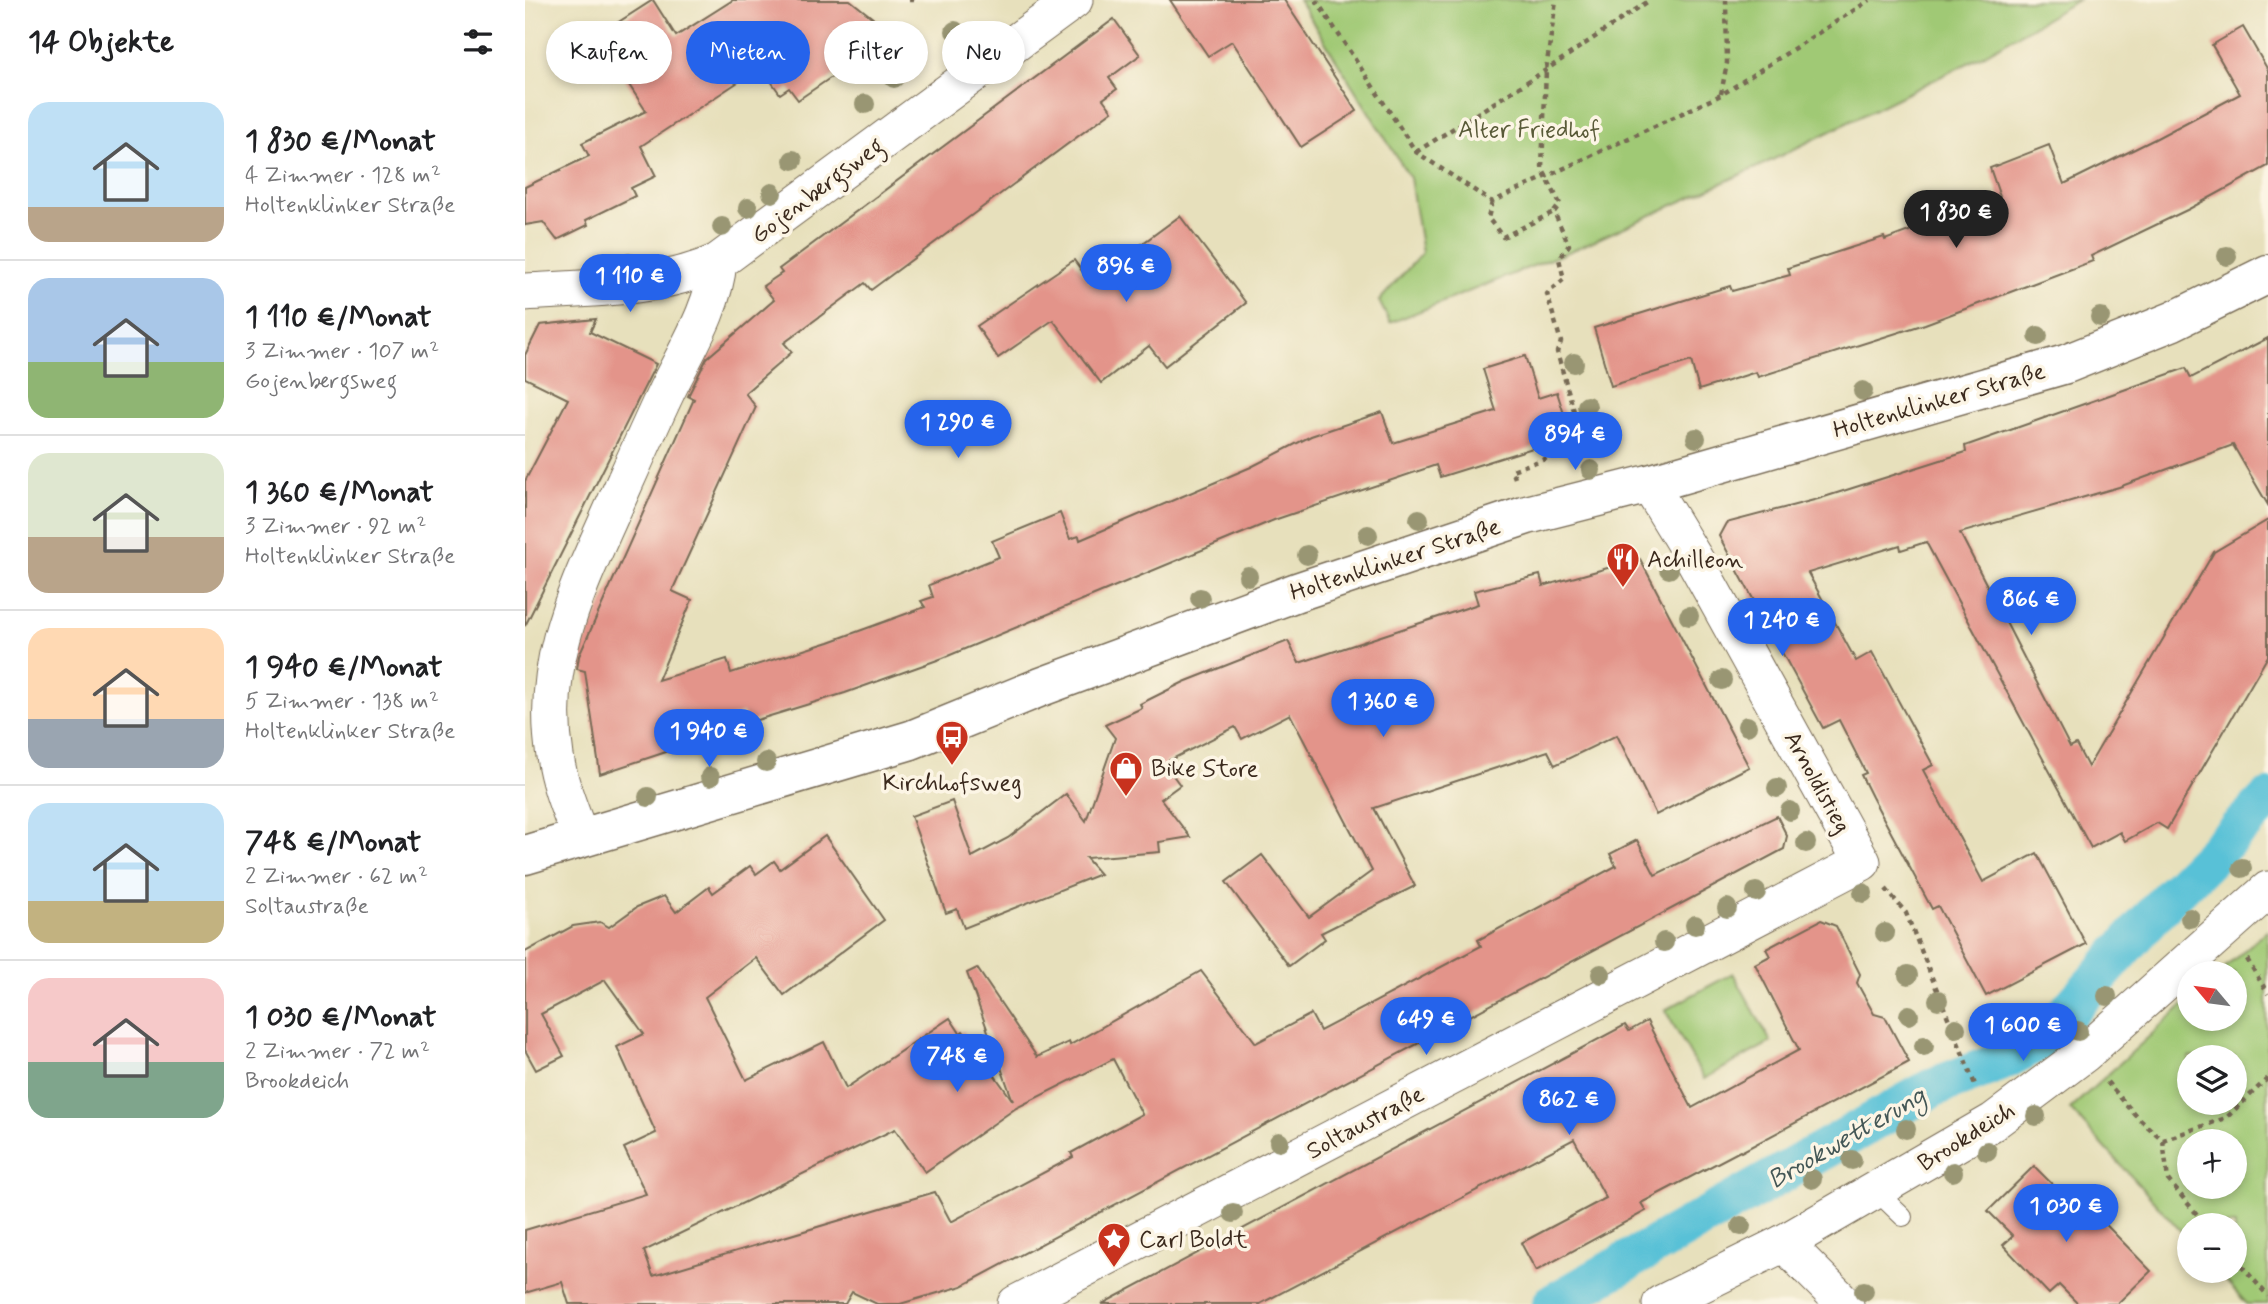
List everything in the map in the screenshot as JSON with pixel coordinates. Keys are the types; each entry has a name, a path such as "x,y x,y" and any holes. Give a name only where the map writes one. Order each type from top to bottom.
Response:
{"main road":[{"name":"Holtenklinker Straße","path":"525,855 911,740 1041,687 1297,592 1527,516 1649,484 2066,363 2173,321 2268,274"}],"street":[{"name":"Gojenbergsweg","path":"525,292 659,282 718,262 1074,0"},
{"path":"580,837 561,785 554,755 552,719 560,639 591,559 705,313 716,282 718,262"},
{"name":"Arnoldistieg","path":"1649,484 1692,555 1862,862"},
{"name":"Soltaustraße","path":"1016,1304 1862,862"},
{"name":"Brookdeich","path":"1661,1304 1784,1243 1993,1122 2084,1054 2268,890"},
{"path":"1784,1243 1845,1304"}],"lane":[{"path":"1875,1190 1903,1217"}],"path":[{"path":"909,0 918,0"},
{"path":"1316,0 1416,152 1492,202"},
{"path":"1556,0 1546,70 1542,168 1546,177 1560,205 1554,212 1503,237 1487,218 1492,202 1546,177 1721,95 1870,0"},
{"path":"1416,152 1650,0"},
{"path":"1721,95 1727,63 1726,0"},
{"path":"1516,481 1512,470 1584,446 1557,352 1561,342 1547,294 1564,279 1559,259 1569,245 1554,212"},
{"name":"Arnoldistieg","path":"1862,862 1906,913 1974,1084"},
{"path":"2084,1054 2139,1119 2164,1139 2168,1180 2196,1213"},
{"path":"2164,1139 2226,1118 2268,1078"},
{"path":"2247,1272 2268,1296"}],"green space":[{"name":"Alter Friedhof","path":"1299,0 2078,0 1976,59 1762,165 1578,248 1390,323 1379,301 1422,253 1410,178"},
{"path":"2267,930 2268,1304 2247,1304 2228,1283 2247,1283 2247,1213 2177,1213 2177,1227 2070,1109 2177,1011 2177,1031 2247,1031 2247,961 2232,961"},
{"path":"1733,973 1771,1042 1704,1079 1665,1010"}],"building":[{"path":"653,0 666,21 620,21"},
{"path":"733,0 850,0 877,21 824,21 824,82 798,100 789,88 780,94 773,84 810,84 810,21 700,21"},
{"path":"1170,0 1284,0 1357,111 1301,147 1232,41 1208,56"},
{"path":"1114,19 1140,55 1109,78 1117,89 1103,99 1112,111 871,290 865,283 784,343 792,352 745,393 756,407 672,591 692,600 658,680 727,659 731,673 829,642 925,607 921,601 933,597 929,585 999,557 992,541 1060,513 1070,539 1079,536 1080,540 1251,467 1311,436 1382,412 1393,443 1496,411 1483,369 1525,356 1538,398 1557,392 1571,436 1440,477 1436,465 1274,520 943,658 845,693 747,723 743,713 665,737 669,751 600,774 585,671 577,669 579,656 694,399 688,396 707,358 774,300 763,286 782,273 779,269"},
{"path":"2243,27 2268,70 2268,166 2189,209 2091,256 2093,261 1925,324 1758,377 1756,372 1699,390 1691,361 1611,386 1594,328 1730,286 1732,291 1790,275 1788,268 1884,237 1885,240 2000,197 1990,168 2049,145 2064,184 2240,94 2212,45"},
{"path":"672,30 676,36 686,30 686,84 735,84 641,146 656,176 631,188 635,196 586,220 588,225 557,240 543,222 525,225 525,187 589,156 582,143 646,111 628,84 672,84"},
{"path":"1180,216 1246,303 1165,366 1149,346 1101,383 1053,320 998,358 977,326 1074,260 1090,282"},
{"path":"596,319 590,332 656,364 525,626 525,481 568,399 525,378 525,355 540,325"},
{"path":"2268,338 2268,505 2233,445 2119,487 1960,533 2070,747 2076,744 2088,767 2214,552 2268,520 2268,656 2167,829 2157,823 2125,841 2120,832 2091,848 1926,542 1901,550 1900,545 1808,573 1856,661 1872,652 1933,765 1923,770 1983,882 2037,853 2086,944 1986,996 1938,906 1932,909 1872,797 1861,775 1866,773 1839,720 1823,728 1719,536 1726,523 1818,499 1966,452 1965,446 2186,368 2191,378"},
{"path":"1640,559 1749,767 1656,815 1617,735 1555,765 1548,751 1374,808 1415,886 1321,933 1325,939 1289,966 1226,882 1262,855 1309,917 1372,871 1290,714 1242,739 1235,727 1164,763 1180,785 1161,799 1190,837 1159,842 1160,852 1086,858 1100,874 964,928 957,909 946,913 911,816 952,801 972,857 1008,838 1066,794 1086,821 1115,738 1105,725 1142,708 1140,704 1184,682 1288,641 1299,663 1478,604 1474,591 1540,575 1543,586"},
{"path":"1777,816 1787,836 1784,849 962,1286 900,1304 877,1304 852,1292 845,1304 569,1304 562,1282 525,1293 525,1230 646,1194 624,1148 656,1133 617,1047 644,1034 605,980 541,1014 564,1056 536,1070 525,1050 525,952 573,926 600,922 609,927 637,907 664,896 676,912 709,887 713,893 750,866 756,874 774,861 780,869 825,836 884,920 784,995 756,958 705,997 746,1080 824,1042 846,1088 950,1018 960,1033 963,1031 1013,1101 967,973 977,968 1037,1057 1069,1042 1070,1045 1201,971 1256,1043 1311,1014 1320,1031 1481,946 1478,940 1616,866 1610,854 1637,840 1655,875","holes":["1113,1059 1142,1114 1071,1153 1073,1157 951,1222 935,1192 653,1276 644,1251 895,1129 925,1172 1016,1108"]},
{"path":"1821,920 1836,926 1860,974 1857,983 1874,1014 1885,1017 1909,1062 1641,1203 1646,1211 1536,1271 1521,1243 1606,1198 1574,1139 1260,1304 1102,1304 1625,1025 1629,1031 1647,1021 1692,1108 1799,1050 1755,964 1770,956 1766,949"},
{"path":"2034,1166 2075,1207 2082,1200 2151,1271 2117,1304 2078,1304 2059,1285 2049,1294 2003,1245 2013,1236 1988,1211"}],"waterway":[{"name":"Brookwetterung","path":"1552,1304 1934,1087 2000,1062 2044,1039 2163,904 2268,799"}],"place":[{"name":"Achilleon","path":"1623,589"},
{"name":"Kirchhofsweg","path":"952,767"},
{"name":"Bike Store","path":"1126,798"},
{"name":"Carl Boldt","path":"1114,1269"}]}
